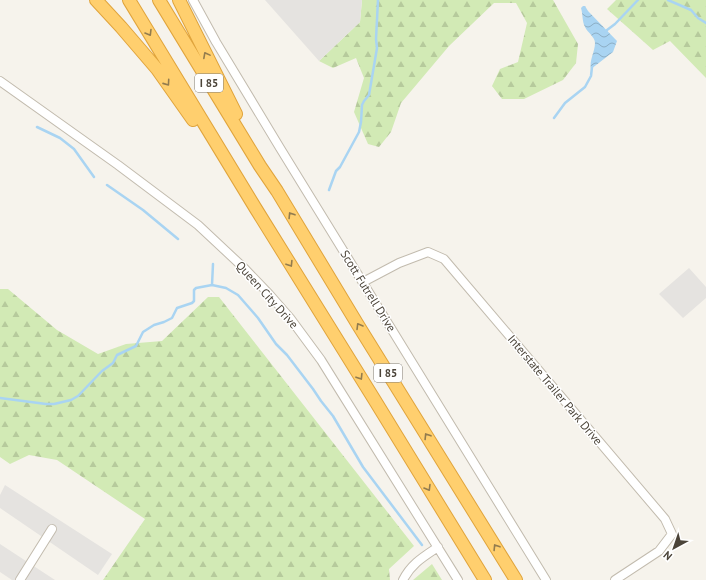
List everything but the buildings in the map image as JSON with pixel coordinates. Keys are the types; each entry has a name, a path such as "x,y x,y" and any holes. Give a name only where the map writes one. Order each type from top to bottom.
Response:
{"highway":[{"path":"96,0 157,69 256,208"},
{"name":"I 85","path":"129,0 485,580"},
{"name":"I 85","path":"159,0 516,580"},
{"path":"179,0 224,88 260,166"}],"street":[{"name":"Scott Futrell Drive","path":"193,0 224,54 546,580"},
{"name":"Queen City Drive","path":"0,81 118,165 192,221 246,269 269,294 290,318 321,360 458,580"},
{"name":"Interstate Trailer Park Drive","path":"363,282 399,263 428,252 444,259 665,519 672,534 659,551 615,580"},
{"path":"20,580 52,529"},
{"path":"403,580 407,572 416,562 438,547"}],"green space":[{"path":"362,0 553,0 578,44 576,63 563,80 524,99 502,99 492,86 500,69 518,62 527,23 516,3 494,3 449,46 401,103 391,132 379,147 368,144 354,112 364,78 356,58 333,68 319,61 360,22"},
{"path":"616,0 706,0 706,78 670,41 653,50 607,9"},
{"path":"0,289 8,289 57,330 98,354 126,344 162,341 208,297 219,297 414,546 389,569 390,580 103,580 145,519 57,460 29,455 10,464 0,457"},
{"path":"432,564 442,580 413,580"}],"shaded area":[{"path":"265,0 362,0 360,22 319,61"},
{"path":"689,268 706,287 706,298 683,318 659,294"},
{"path":"5,485 112,554 98,575 0,508 0,495"},
{"path":"0,544 55,580 12,580 0,572"}],"water":[{"path":"585,6 617,41 613,52 591,69 595,43 594,39 584,25 581,8"}],"waterway":[{"path":"329,190 336,171 340,167 359,132 362,105 369,95 377,48 378,0"},
{"path":"606,32 638,0"},
{"path":"668,0 691,10 698,18 706,23"},
{"path":"554,118 565,103 585,87 591,76 592,67"},
{"path":"37,127 60,138 74,149 94,177"},
{"path":"107,185 143,210 178,239"},
{"path":"212,285 213,264"},
{"path":"0,398 46,404 54,404 71,400 78,396 102,371 113,363 117,355 136,346 143,332 154,325 172,318 177,308 192,303 194,301 194,290 196,288 212,285 226,288 238,295 258,318 276,344 287,355 313,389 333,416 363,467 422,545"}]}
